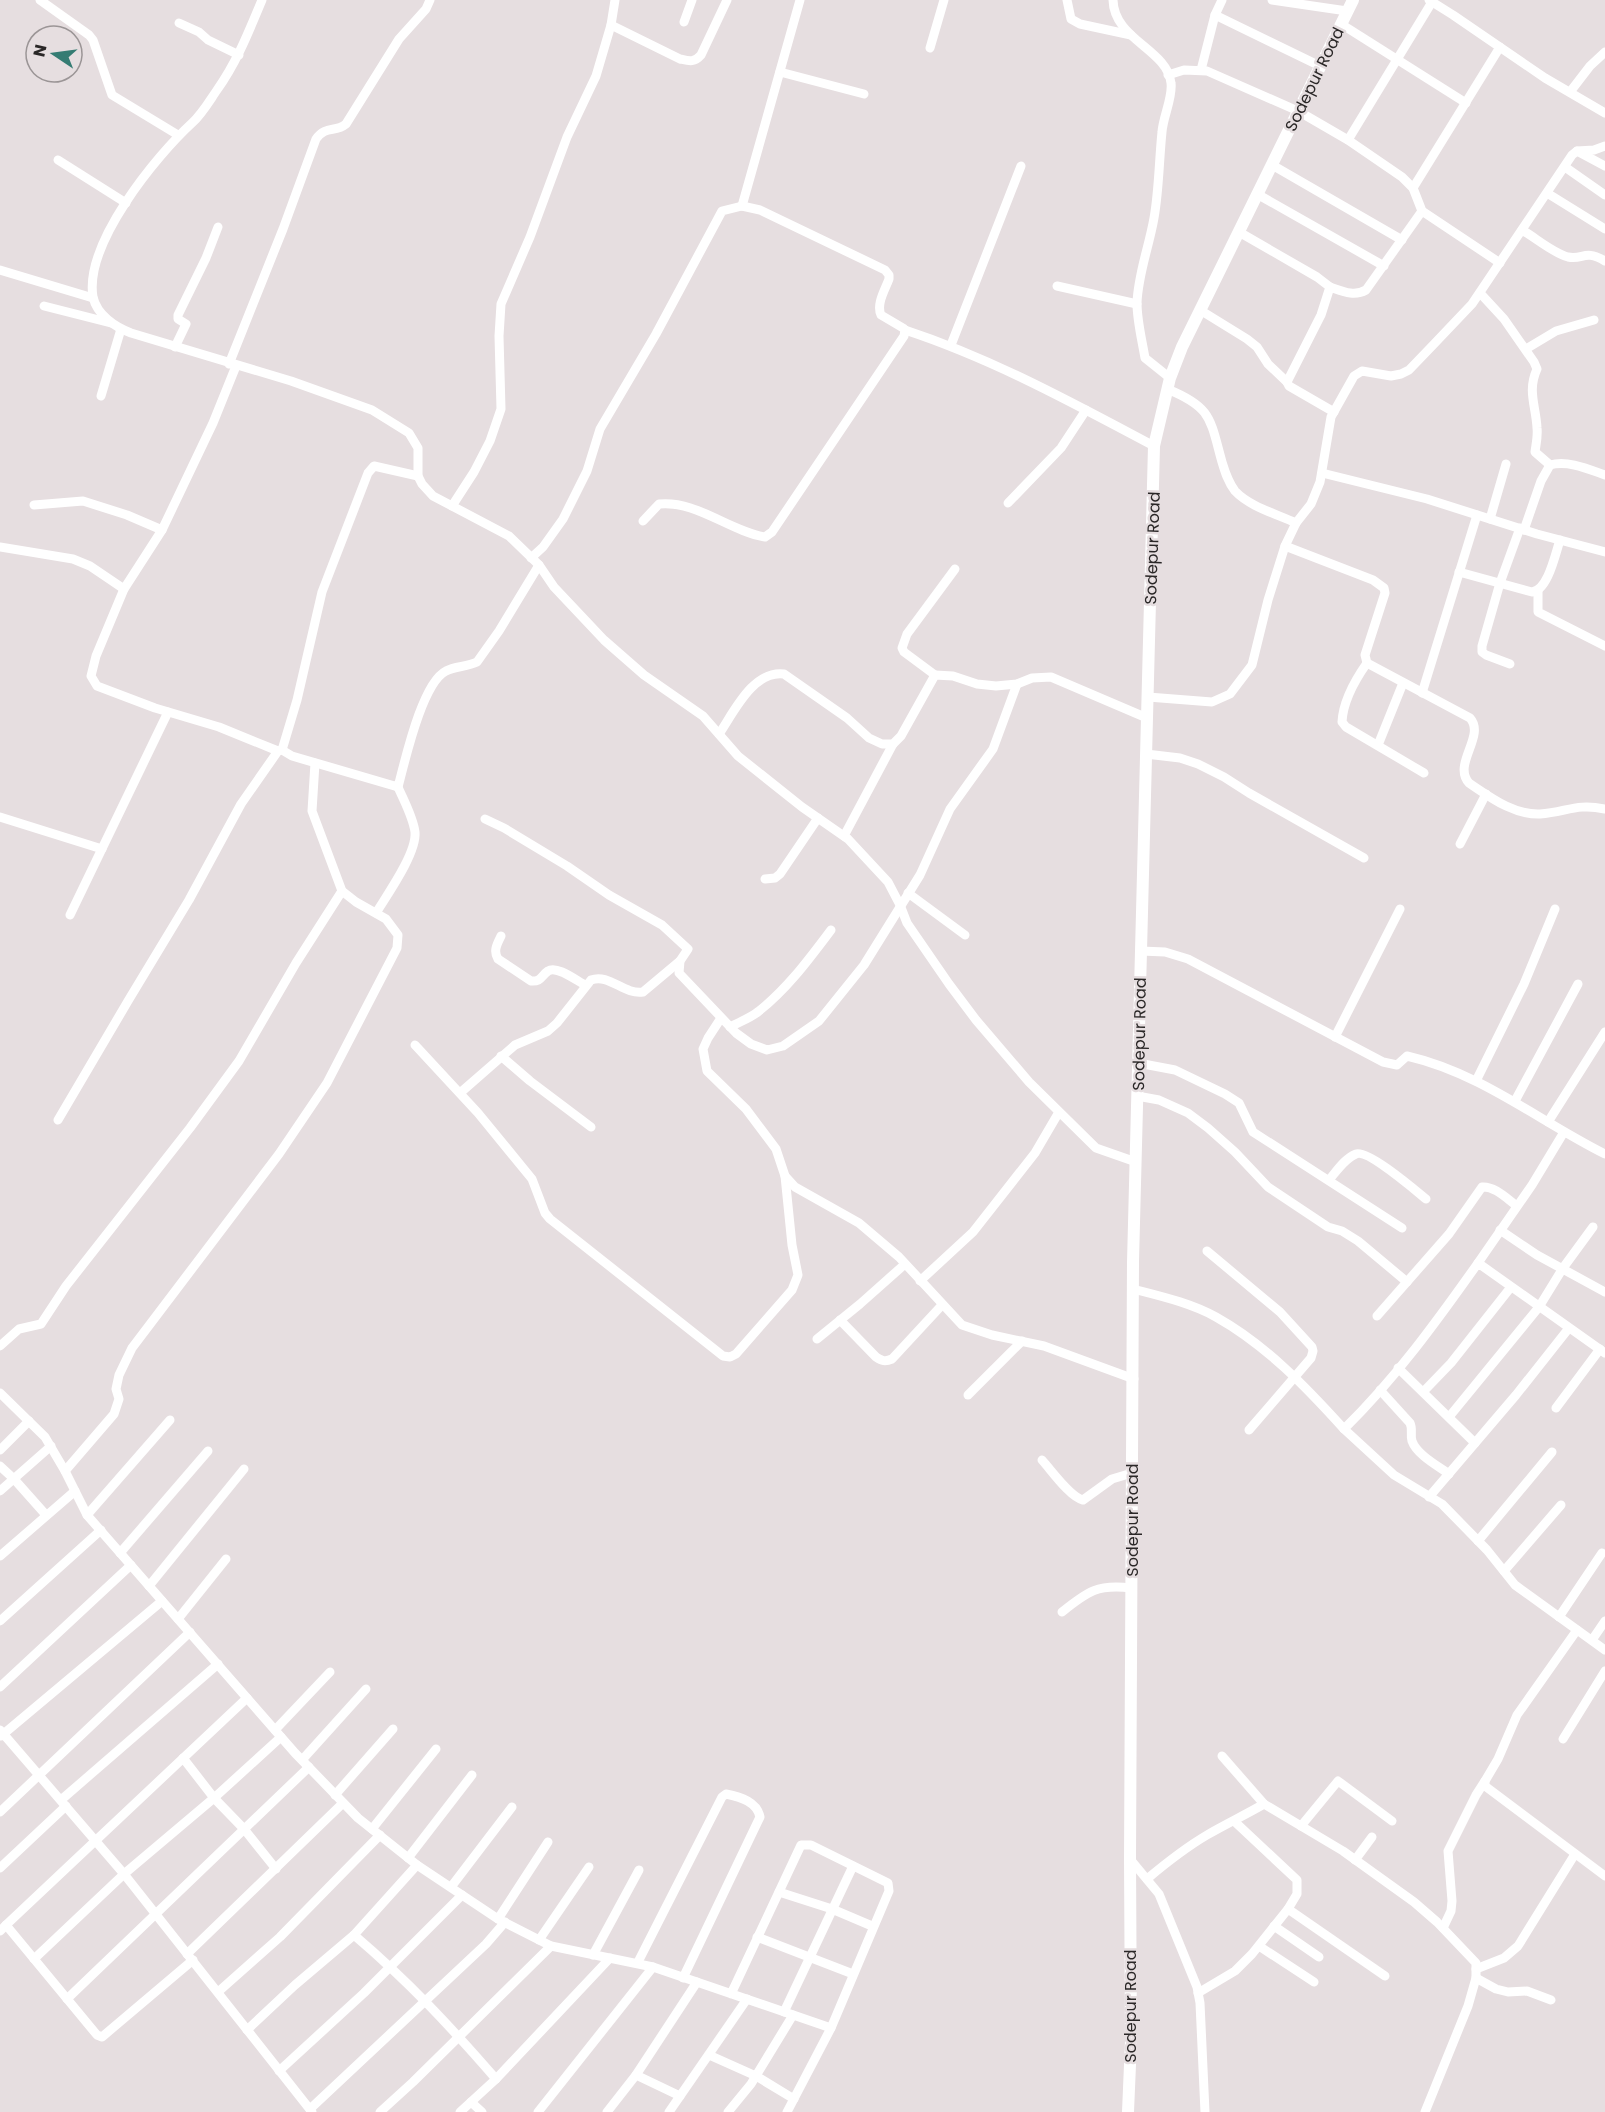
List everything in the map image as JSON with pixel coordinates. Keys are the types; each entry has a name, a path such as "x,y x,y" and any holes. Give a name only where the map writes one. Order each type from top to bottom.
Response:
{"main road":[{"name":"Sodepur Road","path":"1128,2112 1131,2041 1133,1289 1154,446 1168,384 1182,347 1350,5"}],"street":[{"path":"40,0 93,40 112,95 178,135"},
{"path":"117,327 104,317 93,297 97,258 105,236 126,202 178,135 193,122 228,75 262,0"},
{"path":"398,787 292,756 219,727 168,712 97,686 91,676 96,656 124,589 162,530 213,423 316,139 321,132 342,128 346,124 399,39 426,9 429,0"},
{"path":"452,506 474,472 490,441 501,409 499,336 501,304 530,237 567,137 596,76 611,26 615,0"},
{"path":"684,22 692,0"},
{"path":"611,26 690,62 701,55 727,0"},
{"path":"742,206 800,0"},
{"path":"930,48 944,0"},
{"path":"1067,0 1071,19 1080,24 1131,35"},
{"path":"1113,0 1113,10 1121,25 1166,67 1171,84 1162,130 1160,174 1154,219 1142,264 1137,304 1145,358 1168,384 1199,405 1208,416 1226,476 1236,492 1248,501 1296,524"},
{"path":"1201,70 1215,15 1222,0"},
{"path":"1272,0 1350,5"},
{"path":"1348,140 1431,1 1545,78 1605,113"},
{"path":"1215,15 1320,66"},
{"path":"178,23 239,55"},
{"path":"1341,24 1466,103"},
{"path":"1413,188 1500,47"},
{"path":"1570,93 1590,66 1605,52"},
{"path":"1168,75 1184,70 1201,70 1298,111 1348,140 1402,177 1413,188 1426,213 1500,264"},
{"path":"780,72 864,94"},
{"path":"1148,697 1212,702 1230,694 1252,665 1268,600 1285,546 1296,524 1311,504 1320,482 1331,417 1354,376 1362,371 1391,376 1408,370 1473,304 1577,151 1594,150 1605,146"},
{"path":"1577,151 1605,165"},
{"path":"58,160 126,202"},
{"path":"1272,165 1402,240"},
{"path":"951,345 1021,166"},
{"path":"1565,167 1605,195"},
{"path":"1257,194 1384,266"},
{"path":"1547,194 1605,229"},
{"path":"531,558 543,547 563,519 587,471 600,429 656,334 722,211 742,206 760,210 885,270 889,279 879,303 879,313 905,330 951,345 997,365 1154,446"},
{"path":"1239,232 1317,277 1330,287 1352,294 1360,294 1366,290 1402,240 1426,213"},
{"path":"176,347 186,324 178,319 178,315 206,258 218,227"},
{"path":"1522,230 1571,258 1586,254 1595,255 1605,261"},
{"path":"0,270 93,297"},
{"path":"1057,286 1137,304"},
{"path":"1287,382 1321,315 1330,287"},
{"path":"1480,293 1504,319 1526,349 1537,369 1531,380 1538,430 1535,452 1550,465"},
{"path":"44,306 291,381 372,410 409,433 418,448 418,476 422,484 434,496 509,536 539,565 554,587 604,640 644,675 703,716 738,756 844,836 888,882 907,923 948,984 1029,1082 1096,1148 1136,1162"},
{"path":"1200,310 1247,339 1289,386 1334,412"},
{"path":"1526,349 1556,331 1594,320"},
{"path":"101,396 117,327"},
{"path":"643,521 659,504 671,502 696,510 751,534 765,537 772,532 904,336 905,330"},
{"path":"1008,503 1061,448 1086,410"},
{"path":"1510,664 1486,655 1482,652 1482,646 1500,583 1540,481 1550,465 1557,463 1581,467 1605,476"},
{"path":"1490,519 1506,464"},
{"path":"58,1120 189,900 241,804 280,750 297,700 321,592 368,473 374,466 418,476"},
{"path":"1322,473 1427,499 1605,552"},
{"path":"34,505 83,501 127,515 162,530"},
{"path":"1422,693 1478,515"},
{"path":"1459,572 1532,592 1538,591 1544,585 1560,540"},
{"path":"1285,546 1373,580 1384,588 1385,593 1365,655 1367,663 1473,722 1474,732 1464,766 1465,779 1508,807 1523,813 1541,814 1578,806 1605,809"},
{"path":"0,547 73,560 90,566 124,589"},
{"path":"376,914 404,867 414,842 415,831 398,787 414,727 437,678 448,670 477,663 539,565"},
{"path":"955,569 907,634 902,648 909,657 935,675 952,676 977,684 996,686 1017,684 1032,678 1051,677 1147,718"},
{"path":"1538,591 1538,612 1605,646"},
{"path":"1367,663 1356,678 1348,697 1342,722 1346,727 1424,773"},
{"path":"719,734 761,679 776,673 784,674 847,718 869,738 882,744 893,744"},
{"path":"844,836 893,744 901,736 935,675"},
{"path":"1378,746 1403,683"},
{"path":"680,961 679,973 730,1027 751,1044 767,1050 783,1046 819,1021 864,965 932,853 950,809 993,748 1017,684"},
{"path":"70,915 168,712"},
{"path":"1146,754 1180,758 1198,764 1364,858"},
{"path":"65,1471 114,1414 119,1399 116,1389 119,1376 132,1348 279,1154 327,1083 397,948 398,935 386,919 342,891 312,811 315,763"},
{"path":"1460,844 1486,794"},
{"path":"0,817 102,849"},
{"path":"765,879 775,878 780,874 818,818"},
{"path":"460,1093 515,1045 548,1031 557,1023 585,985 598,977 626,990 636,993 643,992 680,961 688,949 662,925 609,895 513,833 485,819"},
{"path":"0,1346 19,1329 41,1324 66,1286 190,1128 239,1061 342,891"},
{"path":"908,893 965,935"},
{"path":"1335,1037 1400,909"},
{"path":"1476,1082 1524,984 1555,909"},
{"path":"730,1027 757,1012 779,993 798,974 831,930"},
{"path":"501,936 495,949 498,959 531,981 542,979 549,971 554,970 585,985"},
{"path":"1141,951 1165,952 1188,959 1383,1062 1397,1065 1407,1056 1452,1070 1515,1101 1564,1132 1605,1154"},
{"path":"1515,1101 1578,984"},
{"path":"415,1045 460,1093 532,1179 544,1213 550,1219 723,1356 730,1357 736,1354 792,1290 798,1275 792,1245 785,1176 776,1149 746,1109 707,1071 703,1049 721,1018"},
{"path":"1548,1122 1605,1032"},
{"path":"501,1056 531,1082 591,1127"},
{"path":"1138,1063 1175,1070 1225,1094 1239,1103 1253,1132 1402,1228"},
{"path":"1137,1096 1159,1100 1188,1113 1235,1152 1268,1187 1328,1227 1342,1231 1358,1241 1407,1282"},
{"path":"920,1281 973,1232 1035,1153 1059,1112"},
{"path":"1344,1429 1432,1329 1517,1206 1564,1132"},
{"path":"1329,1180 1351,1157 1362,1153 1426,1199"},
{"path":"785,1176 795,1187 859,1223 905,1264 962,1325 992,1335 1044,1346 1134,1379"},
{"path":"1377,1316 1449,1234 1482,1187 1495,1190 1517,1206"},
{"path":"1449,1417 1539,1307 1593,1227"},
{"path":"1500,1230 1537,1255 1605,1292"},
{"path":"1207,1251 1280,1312 1312,1347 1311,1358 1249,1430"},
{"path":"1478,1263 1603,1351 1556,1408"},
{"path":"817,1339 905,1264"},
{"path":"1424,1392 1451,1363 1511,1287"},
{"path":"1133,1289 1186,1305 1215,1317 1252,1342 1295,1377 1344,1429 1394,1475 1442,1504 1478,1541 1515,1585 1605,1650"},
{"path":"840,1320 876,1357 887,1361 892,1359 942,1305"},
{"path":"1429,1497 1569,1328"},
{"path":"968,1395 1022,1341"},
{"path":"1398,1368 1475,1443"},
{"path":"1380,1390 1410,1423 1413,1428 1413,1445 1449,1474"},
{"path":"2,1399 45,1437 87,1515 278,1733 358,1818 417,1864 501,1920 550,1946 638,1962 831,2028"},
{"path":"87,1515 170,1420"},
{"path":"0,1450 29,1421"},
{"path":"0,1491 51,1446"},
{"path":"120,1553 208,1450"},
{"path":"1478,1541 1552,1452"},
{"path":"1042,1460 1071,1494 1083,1500 1112,1479 1132,1473"},
{"path":"0,1466 46,1515"},
{"path":"149,1586 244,1470"},
{"path":"0,1556 75,1491"},
{"path":"1504,1571 1561,1505"},
{"path":"0,1621 100,1530"},
{"path":"1559,1617 1602,1553"},
{"path":"178,1618 226,1559"},
{"path":"0,1687 131,1565"},
{"path":"1062,1611 1082,1596 1109,1585 1131,1588"},
{"path":"162,1600 1,1734 124,1874 311,2111 486,1944 548,1842"},
{"path":"1592,1641 1605,1621"},
{"path":"1443,1928 1452,1901 1448,1851 1476,1795 1498,1759 1516,1715 1577,1630"},
{"path":"0,1812 190,1632"},
{"path":"0,1868 63,1803 218,1664"},
{"path":"1563,1740 1605,1671"},
{"path":"34,1959 124,1874 214,1798 278,1733 330,1672"},
{"path":"68,1999 244,1829 306,1764 366,1689"},
{"path":"247,1698 3,1928 34,1959 97,2035 102,2037 190,1957 344,1803"},
{"path":"335,1795 393,1729"},
{"path":"372,1829 436,1749"},
{"path":"1222,1756 1264,1804 1355,1860 1414,1902 1443,1928 1476,1963 1476,1974 1468,2006 1425,2112"},
{"path":"183,1758 214,1798 244,1829 276,1869"},
{"path":"408,1857 472,1775"},
{"path":"1301,1826 1338,1781 1392,1821"},
{"path":"1485,1781 1485,1786 1497,1796 1605,1876"},
{"path":"638,1962 722,1797 726,1794 732,1795 753,1803 760,1812 760,1817 683,1978"},
{"path":"1147,1879 1207,1835 1264,1804"},
{"path":"451,1887 512,1807"},
{"path":"1198,1994 1235,1971 1259,1946 1297,1894 1297,1880 1234,1821"},
{"path":"218,1992 280,1937 380,1835"},
{"path":"1355,1860 1372,1837"},
{"path":"731,1994 801,1845 811,1845 886,1880 889,1891 872,1926 831,2028 787,2112"},
{"path":"1476,1974 1504,1958 1518,1946 1575,1854"},
{"path":"1130,1859 1159,1894 1198,1994 1205,2112"},
{"path":"248,2030 295,1985 354,1935 417,1864"},
{"path":"728,2112 756,2076 788,2014 810,1957 853,1866"},
{"path":"539,1940 589,1867"},
{"path":"593,1955 639,1870"},
{"path":"779,1892 872,1926"},
{"path":"279,2071 391,1966 462,1895"},
{"path":"1288,1909 1385,1976"},
{"path":"1274,1926 1319,1957"},
{"path":"354,1935 391,1966 425,2000 496,2079"},
{"path":"757,1937 854,1974"},
{"path":"380,2112 460,2037 550,1946"},
{"path":"1259,1946 1314,1982"},
{"path":"460,2112 496,2079 610,1958"},
{"path":"538,2112 653,1967"},
{"path":"1476,1974 1496,1989 1516,1993 1527,1991 1551,2000"},
{"path":"607,2112 636,2075 697,1982"},
{"path":"669,2112 747,1999"},
{"path":"709,2055 756,2076 794,2099"},
{"path":"636,2075 680,2096"},
{"path":"471,2102 482,2112"}]}
